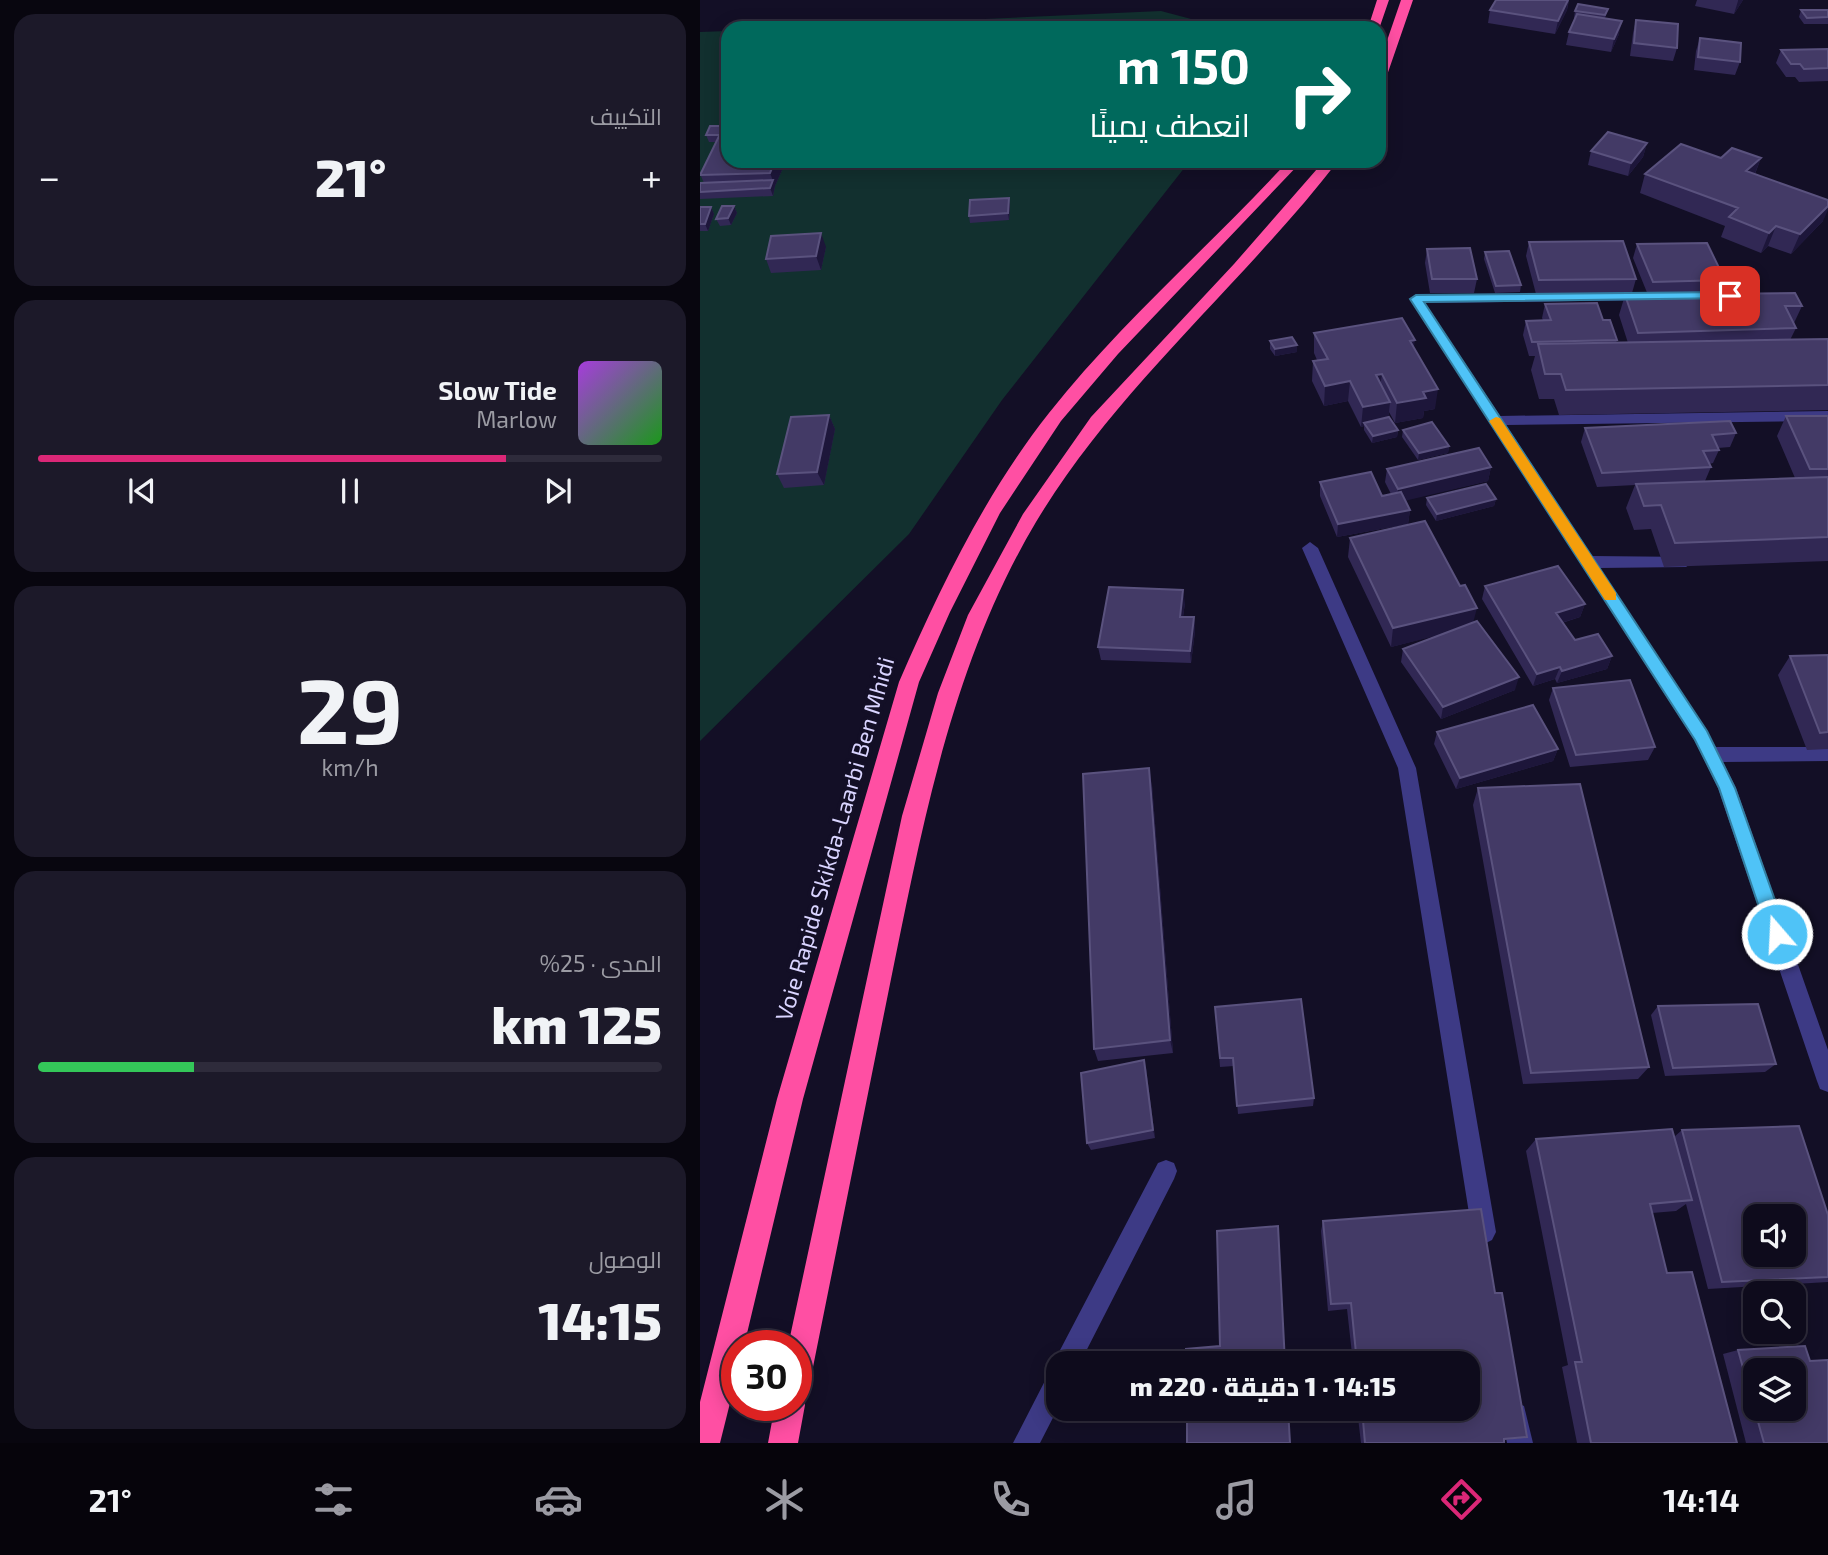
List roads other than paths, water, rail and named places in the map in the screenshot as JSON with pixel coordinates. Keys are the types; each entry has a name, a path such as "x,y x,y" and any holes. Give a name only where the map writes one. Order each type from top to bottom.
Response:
{"highway":[{"path":"1376,21 1383,0"},
{"path":"1386,61 1407,0"},
{"name":"Voie Rapide Skikda-Laarbi Ben Mhidi","path":"705,1443 790,1099 909,682 942,606 970,546 1000,496 1057,415 1124,340 1288,168"},
{"path":"806,1330 913,816 948,693 978,615 1029,519 1097,421 1239,267 1325,168"},
{"path":"783,1443 787,1421"}],"street":[{"path":"1661,296 1416,299 1711,755 1727,788 1828,1081"},
{"path":"1496,421 1828,416"},
{"path":"1310,548 1407,768 1488,1250"},
{"path":"1588,562 1708,561"},
{"path":"1711,755 1828,754"},
{"path":"1073,1351 1166,1171"},
{"path":"1510,1388 1520,1443"},
{"path":"1026,1443 1046,1405"}]}
